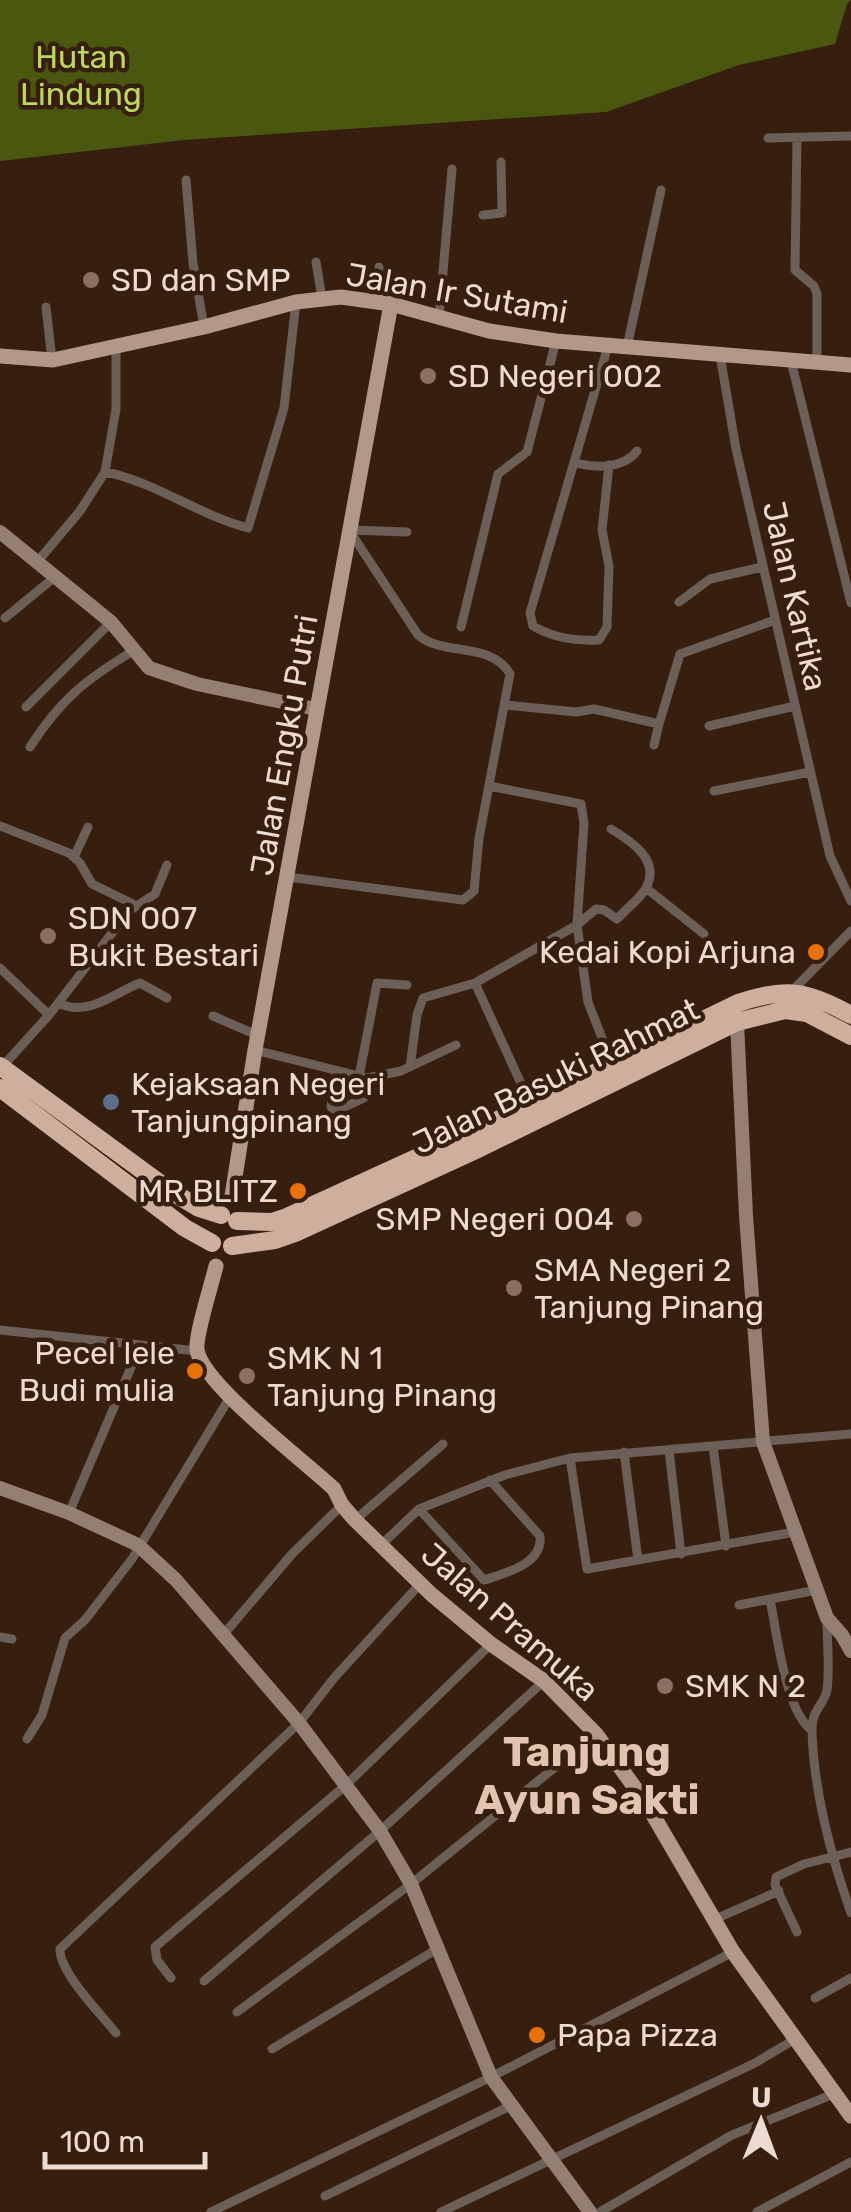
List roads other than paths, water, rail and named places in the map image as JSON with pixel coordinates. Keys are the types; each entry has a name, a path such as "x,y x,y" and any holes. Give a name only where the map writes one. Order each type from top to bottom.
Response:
{"highway":[{"name":"Jalan Basuki Rahmat","path":"222,1245 275,1240 294,1233 616,1072 738,1003 769,993 792,991"},
{"path":"792,991 815,996 851,1015"},
{"name":"Jalan Basuki Rahmat","path":"229,1217 258,1223 287,1217 530,1104 738,1022 785,1010 807,1014 851,1036"},
{"path":"1,1066 170,1190 199,1208 229,1217 240,1233 222,1245"},
{"path":"0,1088 155,1206 222,1245"},
{"path":"222,1245 208,1228 213,1218 229,1217"}],"main road":[{"name":"Jalan Ir Sutami","path":"0,356 52,360 322,298 385,303 489,330 556,341 851,364"},
{"name":"Jalan Engku Putri","path":"232,1196 256,1042 351,532 385,303"},
{"path":"197,1350 216,1266"},
{"name":"Jalan Pramuka","path":"197,1350 206,1370 230,1397 334,1489 355,1520 420,1584 491,1644 544,1681 596,1734 646,1803 734,1952 851,2116"}],"street":[{"path":"768,138 851,136"},
{"path":"797,138 794,268 798,276 814,286 816,294 817,363"},
{"path":"483,214 502,213 502,162"},
{"path":"439,317 452,169"},
{"path":"186,180 193,263 204,327"},
{"path":"627,347 660,190"},
{"path":"316,262 322,298"},
{"path":"379,267 385,303"},
{"path":"104,472 144,483 248,528 284,408 296,302"},
{"path":"46,307 52,360"},
{"path":"461,626 498,474 526,452 556,341"},
{"path":"38,560 80,511 104,472 116,410 116,346"},
{"path":"608,346 530,613 533,626 546,634 599,640 606,627 609,566 602,530 609,466"},
{"name":"Jalan Kartika","path":"720,355 736,449 810,772 834,868 851,900"},
{"path":"791,362 851,602"},
{"path":"576,463 609,466 632,458 637,451"},
{"path":"0,532 110,622 149,668 177,678 316,709"},
{"path":"351,532 407,532"},
{"path":"288,877 463,900 470,897 510,674 504,665 477,652 434,645 418,635 351,532"},
{"path":"679,602 710,579 762,567"},
{"path":"4,618 56,576"},
{"path":"654,745 680,654 775,620"},
{"path":"26,706 110,622"},
{"path":"30,747 60,705 96,674 133,651"},
{"path":"504,705 576,712 594,709 659,724"},
{"path":"710,726 795,706"},
{"path":"714,791 810,772"},
{"path":"489,786 581,804 584,823 577,925 588,1002 616,1072"},
{"path":"0,826 74,857 92,884 136,905"},
{"path":"74,857 88,827"},
{"path":"410,1067 416,1015 424,998 475,983 600,908 617,919 646,888 645,856 636,844 612,829"},
{"path":"1,1066 58,1004 136,905 155,894 167,865"},
{"path":"646,888 704,934"},
{"path":"792,991 851,930"},
{"path":"0,968 49,1014"},
{"path":"58,1004 72,1008 108,1001 140,983 167,998"},
{"path":"475,983 530,1104"},
{"path":"336,1072 331,1107 336,1111 364,1098 378,984 407,985"},
{"path":"213,1016 256,1042 336,1072 364,1078 387,1076 456,1045"},
{"path":"738,1022 746,1216 764,1442 827,1618 851,1651"},
{"path":"229,1217 232,1196"},
{"path":"216,1266 222,1245"},
{"path":"0,1330 197,1350"},
{"path":"69,1513 140,1346"},
{"path":"28,1739 42,1715 65,1638 85,1620 132,1559 230,1397"},
{"path":"381,1545 419,1508 490,1480 570,1458 851,1434"},
{"path":"355,1520 443,1444"},
{"path":"713,1446 726,1546"},
{"path":"669,1450 682,1554"},
{"path":"624,1452 638,1560"},
{"path":"570,1458 587,1569 795,1532"},
{"path":"419,1508 484,1580 520,1568 536,1555 542,1540 490,1480"},
{"path":"0,1488 69,1513 138,1545 176,1580 299,1723 380,1831 411,1884 491,2077 590,2212"},
{"path":"224,1634 282,1566 342,1505"},
{"path":"116,2033 67,1972 58,1952 299,1723 334,1678 420,1584"},
{"path":"739,1606 816,1590"},
{"path":"770,1599 789,1688 801,1721 812,1730"},
{"path":"827,1618 826,1693 814,1710 812,1730 819,1792 833,1857 851,1913"},
{"path":"0,1637 12,1639"},
{"path":"171,1978 157,1960 155,1947 346,1784 491,1644"},
{"path":"204,1981 380,1831 544,1681"},
{"path":"238,2012 411,1884 596,1734"},
{"path":"796,1932 776,1877 804,1864 851,1852"},
{"path":"714,1920 778,1891"},
{"path":"272,2049 437,1949"},
{"path":"211,2212 491,2077 734,1952"},
{"path":"815,1998 851,1978"},
{"path":"441,2212 755,2062 797,2038"},
{"path":"600,2212 732,2135 836,2093"},
{"path":"325,2196 512,2105"},
{"path":"757,2212 851,2162"}],"place":[{"name":"SD dan SMP","path":"91,280"},
{"name":"SD Negeri 002","path":"428,376"},
{"name":"SDN 007 Bukit Bestari","path":"48,936"},
{"name":"Kedai Kopi Arjuna","path":"816,952"},
{"name":"Kejaksaan Negeri Tanjungpinang","path":"111,1102"},
{"name":"MR BLITZ","path":"298,1191"},
{"name":"SMP Negeri 004","path":"634,1219"},
{"name":"SMA Negeri 2 Tanjung Pinang","path":"514,1288"},
{"name":"Pecel lele Budi mulia","path":"195,1371"},
{"name":"SMK N 1 Tanjung Pinang","path":"247,1376"},
{"name":"SMK N 2","path":"665,1686"},
{"name":"Papa Pizza","path":"537,2035"}],"district":[{"name":"Tanjung Ayun Sakti","path":"587,1775"}],"park label":[{"name":"Hutan Lindung","path":"81,76"}]}
